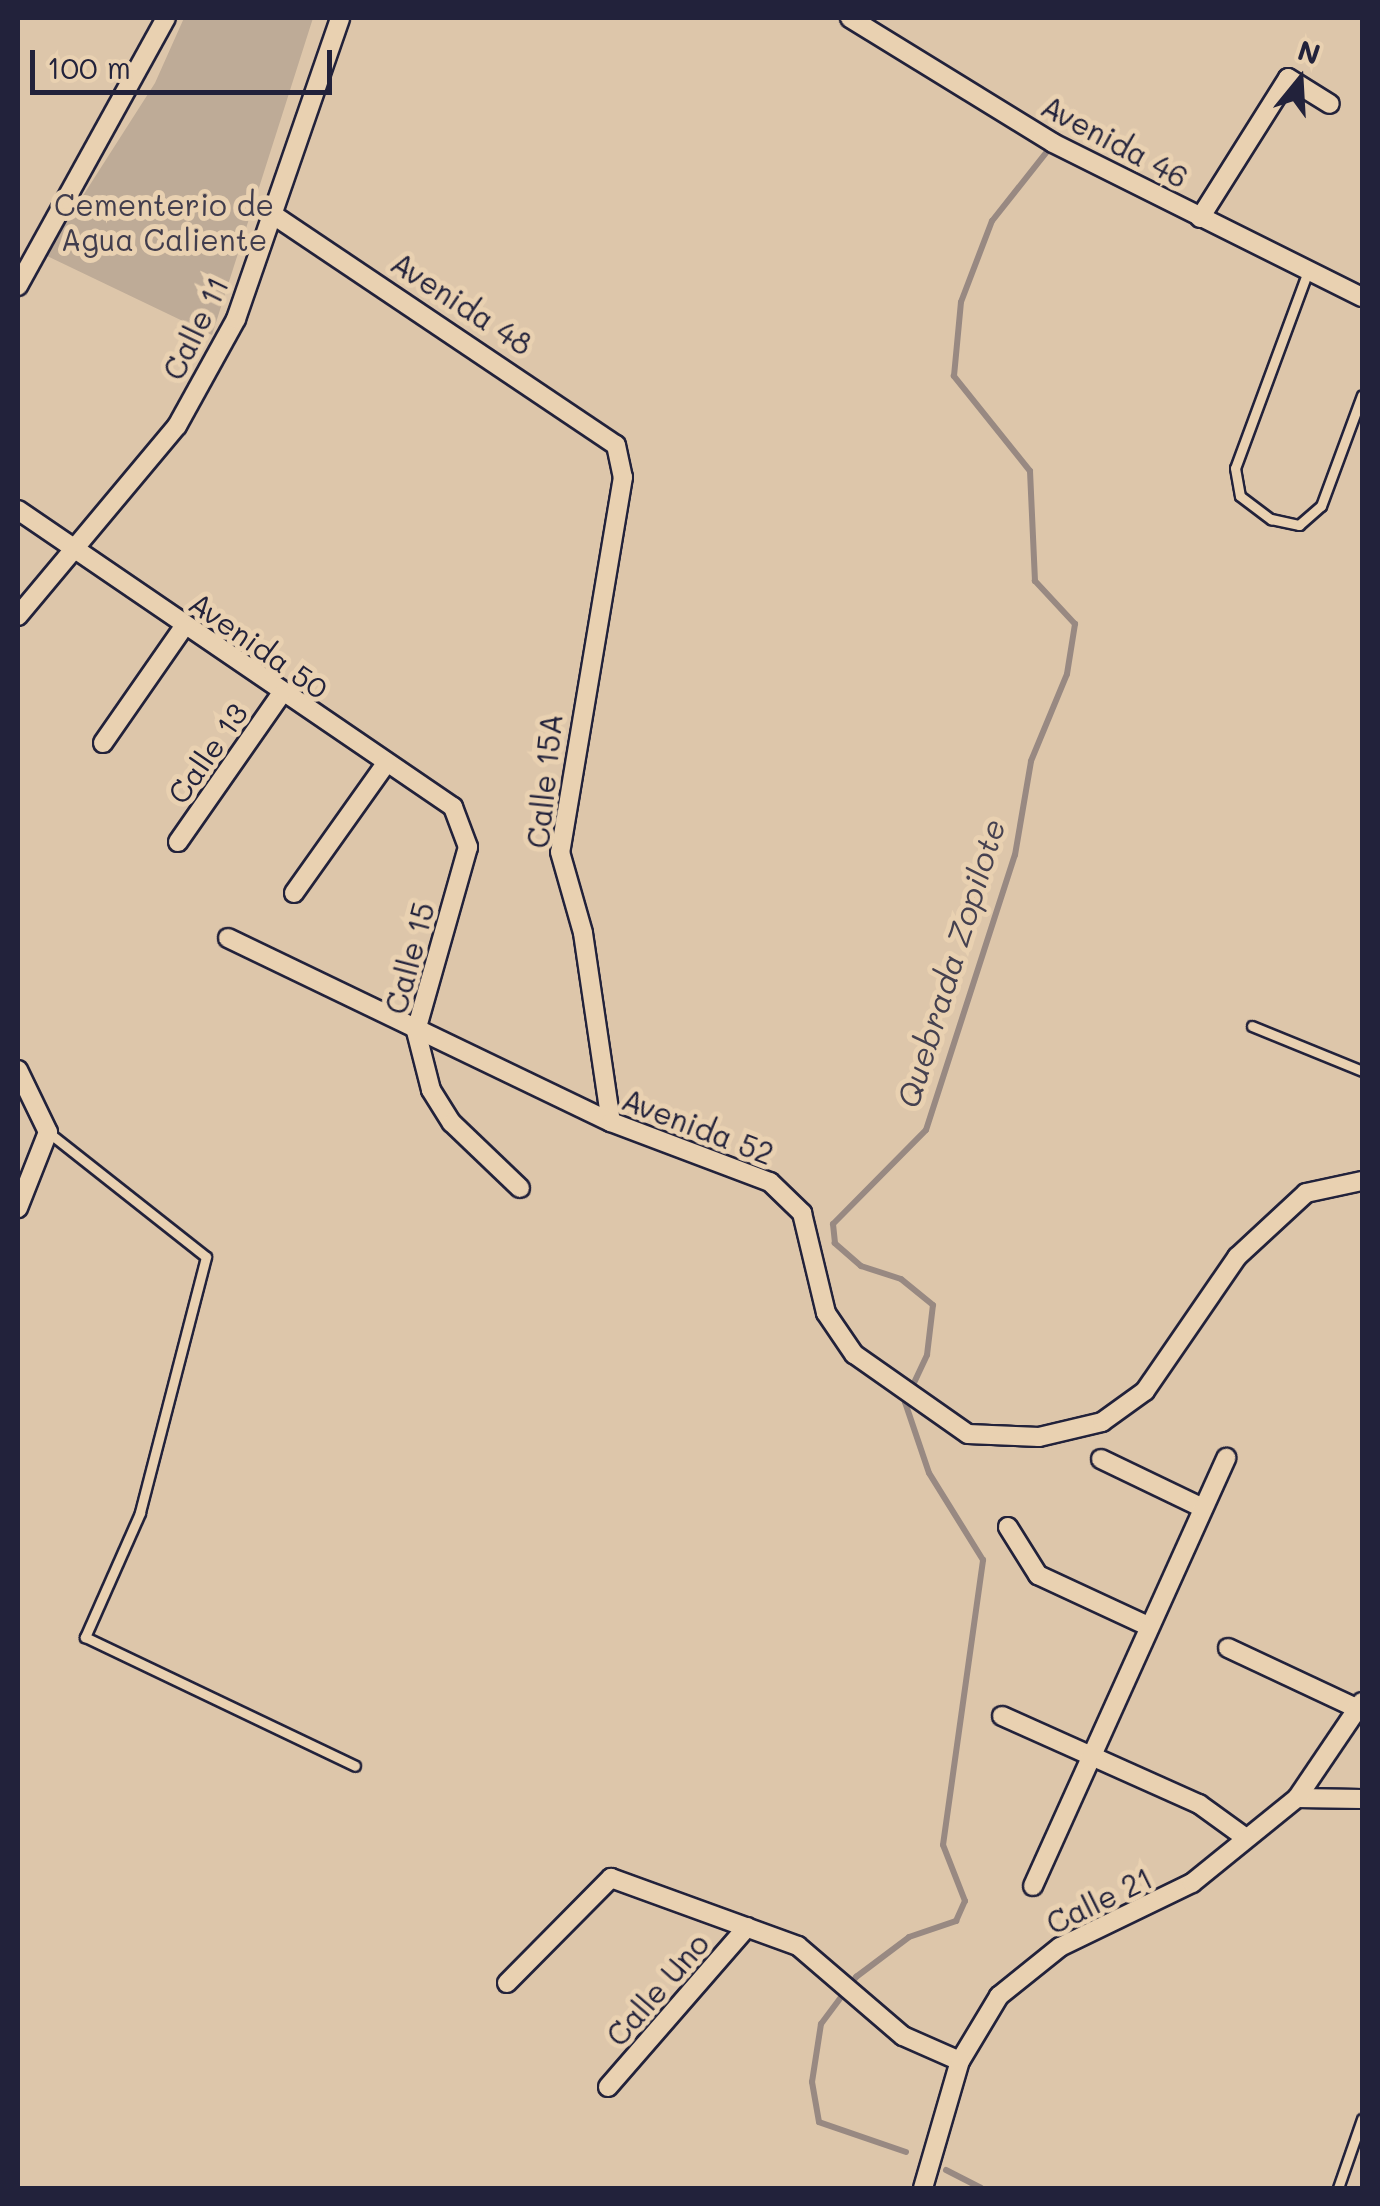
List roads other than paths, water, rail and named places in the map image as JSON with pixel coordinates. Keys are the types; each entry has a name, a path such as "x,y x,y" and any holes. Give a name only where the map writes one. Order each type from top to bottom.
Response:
{"street":[{"path":"18,286 166,18"},
{"name":"Calle 11","path":"18,616 177,426 236,319 340,18"},
{"name":"Avenida 46","path":"850,18 1053,144 1362,297"},
{"path":"1200,218 1288,78 1330,104"},
{"name":"Avenida 48","path":"272,214 616,445"},
{"name":"Calle 15A","path":"611,1122 584,933 560,852 623,477 616,445"},
{"name":"Avenida 50","path":"18,510 76,543 183,628 280,696 453,807 465,827"},
{"path":"103,743 183,628"},
{"name":"Calle 13","path":"178,842 280,696"},
{"path":"294,893 385,765"},
{"name":"Calle 15","path":"465,827 468,847 416,1032 432,1090 452,1122 520,1188"},
{"name":"Avenida 52","path":"228,938 416,1032 611,1122 788,1194 826,1313 854,1354 968,1434 1039,1437 1102,1422 1145,1391 1237,1256 1306,1193 1362,1180"},
{"path":"18,1070 48,1132 18,1208"},
{"path":"1032,1886 1226,1458"},
{"path":"1101,1459 1204,1508"},
{"path":"1008,1527 1038,1575 1150,1627"},
{"path":"1228,1648 1360,1705"},
{"name":"Calle 21","path":"923,2188 960,2061 1016,1978 1060,1947 1147,1911 1297,1798 1360,1705"},
{"path":"1002,1716 1092,1755 1246,1838"},
{"path":"1297,1798 1362,1799"},
{"path":"507,1982 600,1881 622,1880 747,1927 830,1968 903,2036 960,2061"},
{"name":"Calle Uno","path":"608,2087 747,1927"}],"lane":[{"path":"1308,271 1236,468 1240,496 1271,519 1300,525 1320,506 1362,395"},
{"path":"1252,1026 1362,1071"},
{"path":"48,1132 206,1257 140,1512 86,1637 355,1766"},
{"path":"1338,2188 1362,2118"}],"waterway":[{"name":"Quebrada Zopilote","path":"906,2152 819,2122 812,2082 821,2024 856,1977 909,1937 956,1921 965,1901 943,1845 983,1560 929,1473 905,1402 927,1355 933,1305 901,1279 861,1266 835,1243 833,1224 926,1130 1015,855 1031,761 1067,674 1075,624 1035,581 1030,471 954,376 961,302 992,221 1053,144"},
{"path":"946,2170 981,2188"}],"park label":[{"name":"Cementerio de Agua Caliente","path":"164,221"}]}
